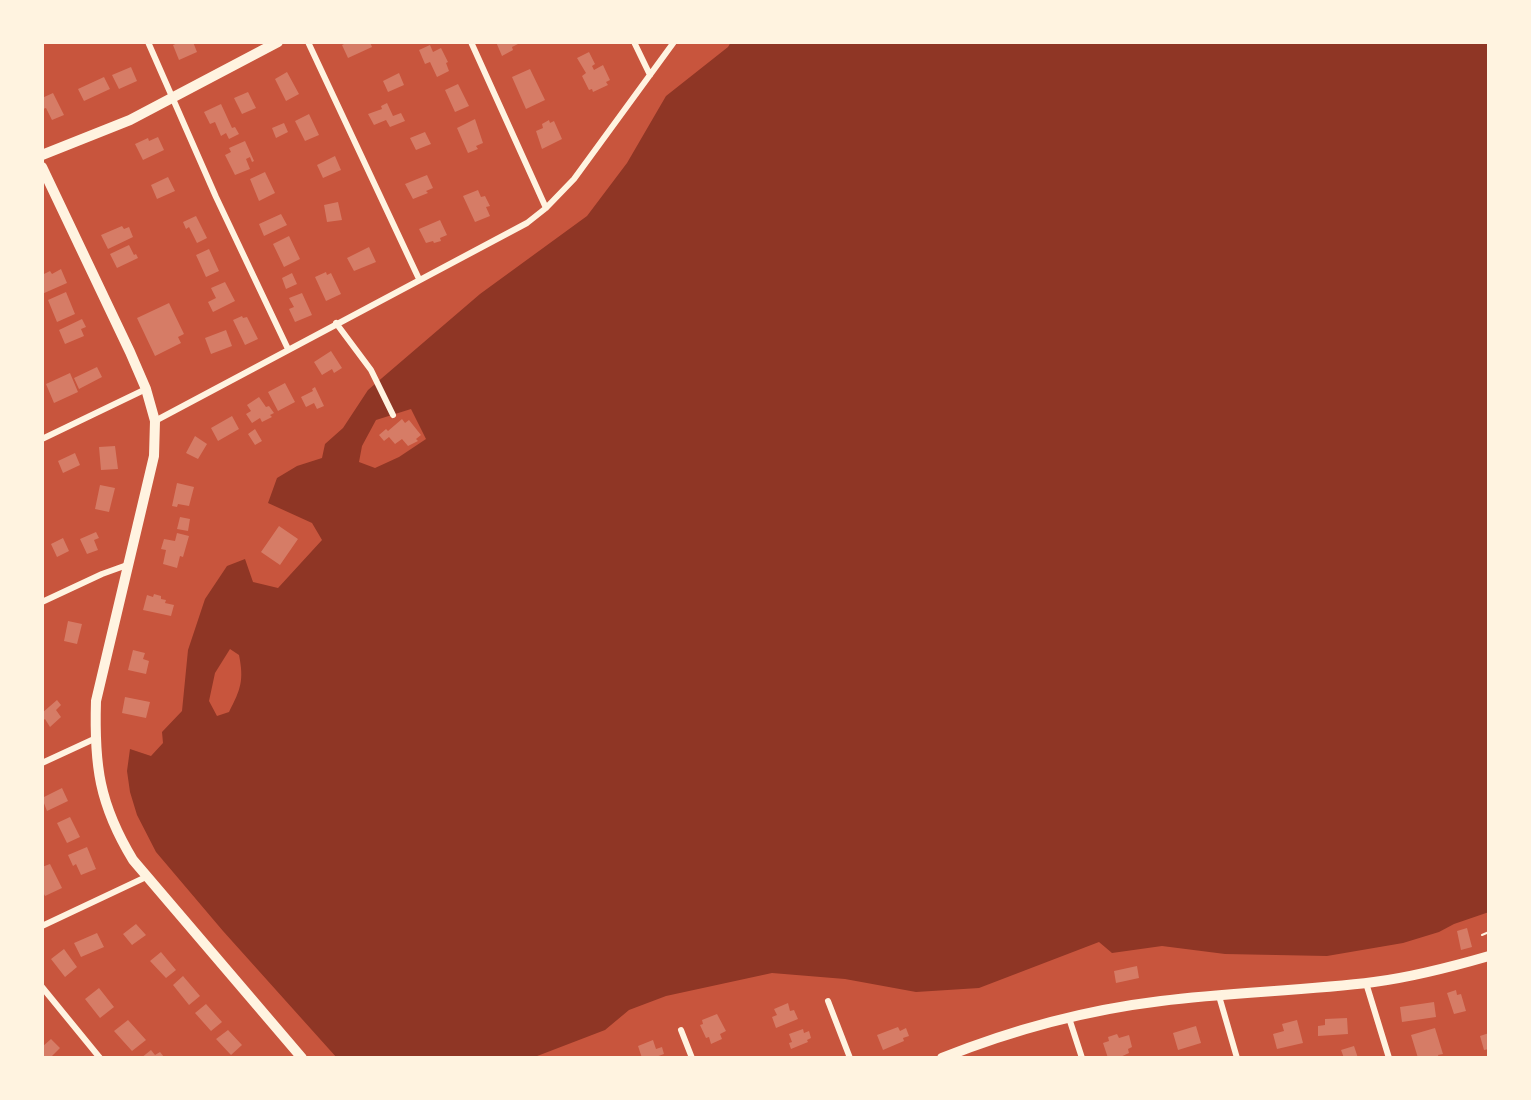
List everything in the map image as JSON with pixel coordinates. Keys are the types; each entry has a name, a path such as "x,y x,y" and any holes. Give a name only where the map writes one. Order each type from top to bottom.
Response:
{"street":[{"path":"148,42 216,197 288,349"},
{"path":"42,155 130,120 278,42"},
{"path":"308,42 419,279"},
{"path":"471,42 546,208"},
{"path":"634,42 650,75"},
{"path":"154,421 527,223 546,208 574,179 674,42"},
{"path":"42,167 130,352 146,389 154,421 154,456 97,692 94,739 101,788 119,838 133,860 302,1058"},
{"path":"336,324 371,370 393,415"},
{"path":"42,439 146,389"},
{"path":"42,602 127,565"},
{"path":"42,763 94,739"},
{"path":"42,926 146,877"},
{"path":"942,1058 1022,1029 1069,1018 1161,1001 1366,983 1430,972 1489,956"},
{"path":"1366,983 1389,1058"},
{"path":"42,987 100,1058"},
{"path":"1219,996 1237,1058"},
{"path":"828,1001 850,1058"},
{"path":"1069,1018 1082,1058"},
{"path":"681,1029 692,1058"}],"path":[{"path":"1482,935 1489,932"}],"shaded area":[{"path":"731,42 1489,42 1489,912 1454,924 1439,932 1403,943 1327,956 1225,954 1162,946 1112,953 1099,942 979,988 916,992 845,979 772,973 666,996 629,1010 605,1030 532,1058 337,1058 223,931 156,852 137,815 127,771 130,749 151,756 163,743 162,732 182,711 188,650 205,599 227,566 245,559 253,582 278,588 322,540 312,523 268,503 277,478 297,466 322,458 325,444 343,428 368,390 480,294 587,216 627,163 666,96 728,47","holes":["411,409 426,439 399,457 375,468 359,462 362,446 376,420","230,649 239,655 240,684 229,712 217,716 209,701 215,673"]}],"building":[{"path":"180,42 193,42 197,52 179,60 173,45"},
{"path":"348,42 370,42 372,47 348,58 342,45"},
{"path":"496,42 522,42 502,56"},
{"path":"430,45 433,52 441,48 448,62 446,63 449,71 437,77 430,62 425,64 419,50"},
{"path":"589,52 595,64 592,66 594,70 603,65 610,80 606,82 608,85 593,92 592,89 589,90 582,76 586,73 577,58"},
{"path":"131,67 137,81 119,89 112,75"},
{"path":"530,69 545,100 526,109 512,77"},
{"path":"287,72 299,94 286,101 275,79"},
{"path":"399,73 404,85 388,92 383,81"},
{"path":"104,77 110,89 84,101 78,89"},
{"path":"458,84 469,106 455,112 445,90"},
{"path":"248,92 256,108 242,114 234,98"},
{"path":"53,93 64,115 52,120 46,108 43,109 42,98"},
{"path":"387,103 393,116 401,113 405,121 390,127 386,120 374,125 368,114 382,109 381,106"},
{"path":"221,104 232,128 235,127 239,134 229,139 226,133 221,136 215,122 210,124 204,112"},
{"path":"309,114 319,135 305,141 295,121"},
{"path":"475,119 483,143 476,146 478,149 468,153 457,128"},
{"path":"549,120 550,123 554,121 562,139 542,149 536,131 543,128 542,124"},
{"path":"284,123 288,132 276,138 272,128"},
{"path":"425,132 431,144 416,150 410,138"},
{"path":"158,137 164,150 143,160 135,144 148,138 149,141"},
{"path":"245,141 254,161 252,162 250,157 246,159 250,169 235,175 225,155 231,152 229,148"},
{"path":"335,156 341,170 323,178 317,165"},
{"path":"265,172 275,193 259,201 250,179"},
{"path":"427,175 433,188 426,191 428,193 413,199 405,184"},
{"path":"168,177 175,191 157,199 151,185"},
{"path":"478,190 481,197 485,196 490,206 486,207 490,216 475,222 463,196"},
{"path":"338,202 342,220 327,222 324,205"},
{"path":"281,214 287,225 264,236 259,224"},
{"path":"196,216 207,238 197,243 189,227 186,229 183,222"},
{"path":"440,220 447,235 440,238 441,241 426,243 419,229"},
{"path":"122,226 124,229 129,227 133,237 108,249 101,235"},
{"path":"289,236 300,259 284,267 273,244"},
{"path":"129,245 138,258 117,268 110,254"},
{"path":"369,247 376,262 354,271 347,258"},
{"path":"209,249 219,271 206,277 196,255"},
{"path":"61,269 67,283 42,294 42,275 50,271 52,274"},
{"path":"326,272 327,275 331,273 341,294 326,301 315,277"},
{"path":"292,273 297,284 286,289 282,278"},
{"path":"225,282 235,301 213,312 208,302 216,298 211,288"},
{"path":"66,292 75,314 57,322 48,300"},
{"path":"302,293 312,315 295,322 289,309 294,307 289,298"},
{"path":"169,303 184,334 178,337 181,343 155,356 137,318"},
{"path":"242,316 247,317 258,339 245,345 233,320"},
{"path":"82,319 86,327 81,329 84,336 65,344 59,330"},
{"path":"226,330 232,346 211,354 205,338"},
{"path":"331,351 342,368 334,373 332,369 322,375 314,362"},
{"path":"97,367 102,377 79,389 74,378"},
{"path":"70,373 78,392 54,403 46,384"},
{"path":"285,383 295,402 278,411 268,392"},
{"path":"315,387 324,406 317,409 314,403 306,407 301,397 313,391"},
{"path":"259,397 274,413 270,415 272,417 262,422 260,418 252,423 246,414 251,411 247,405"},
{"path":"232,416 239,429 218,441 211,428"},
{"path":"402,419 405,423 409,420 421,435 416,439 418,441 408,446 402,439 395,444 389,437 384,441 379,435 386,429 388,431"},
{"path":"255,429 262,441 255,445 248,434"},
{"path":"195,436 207,444 198,459 186,453"},
{"path":"115,446 118,469 101,470 99,447"},
{"path":"75,453 80,465 63,473 58,461"},
{"path":"177,483 194,487 189,506 178,504 177,507 172,506"},
{"path":"100,485 115,488 109,512 95,509"},
{"path":"180,517 190,519 188,531 177,529"},
{"path":"279,526 298,539 280,565 261,552"},
{"path":"96,532 99,538 94,540 98,550 87,554 80,539"},
{"path":"177,533 189,536 177,568 163,564 166,550 161,549 164,539 175,541"},
{"path":"63,538 69,551 57,557 51,544"},
{"path":"154,594 166,600 165,603 174,605 171,616 143,610 147,595 153,597"},
{"path":"68,621 82,624 77,644 64,641"},
{"path":"133,650 145,653 143,659 149,661 146,674 128,670"},
{"path":"125,697 150,702 146,718 122,713"},
{"path":"57,700 61,705 56,710 61,717 50,727 45,719 42,721 42,713"},
{"path":"62,788 68,801 47,811 42,798"},
{"path":"70,817 80,837 67,843 57,823"},
{"path":"87,847 96,869 81,875 76,864 73,866 68,855"},
{"path":"50,864 62,888 45,896 42,890 42,867"},
{"path":"136,924 146,935 132,945 123,934"},
{"path":"1467,928 1472,947 1461,950 1457,931"},
{"path":"97,933 104,947 81,957 74,943"},
{"path":"64,949 77,967 65,977 51,959"},
{"path":"161,952 176,970 166,978 150,961"},
{"path":"1137,966 1139,978 1116,983 1114,971"},
{"path":"183,976 200,996 189,1005 173,985"},
{"path":"99,988 114,1007 100,1018 85,999"},
{"path":"1456,990 1457,995 1461,994 1466,1011 1454,1014 1447,993"},
{"path":"1434,1002 1436,1017 1402,1022 1400,1007"},
{"path":"788,1003 790,1011 794,1010 798,1019 776,1028 772,1017 777,1015 774,1009"},
{"path":"206,1004 222,1022 211,1031 195,1013"},
{"path":"717,1014 726,1031 720,1034 722,1039 711,1044 700,1025 703,1024 702,1020"},
{"path":"1347,1018 1348,1034 1318,1036 1318,1026 1325,1025 1325,1019"},
{"path":"128,1020 146,1040 132,1051 114,1031"},
{"path":"1297,1020 1303,1043 1277,1049 1273,1034 1284,1031 1282,1024"},
{"path":"1196,1026 1201,1043 1178,1050 1173,1033"},
{"path":"898,1027 900,1031 906,1028 909,1036 903,1038 904,1041 883,1050 877,1035"},
{"path":"1435,1028 1443,1054 1438,1055 1439,1058 1418,1058 1411,1035"},
{"path":"803,1029 804,1033 809,1031 811,1038 807,1040 808,1042 791,1049 789,1043 792,1042 789,1034"},
{"path":"228,1030 242,1045 231,1055 216,1039"},
{"path":"1489,1033 1489,1049 1484,1050 1480,1036"},
{"path":"1117,1034 1119,1038 1129,1035 1132,1047 1128,1049 1129,1053 1118,1058 1108,1058 1103,1043 1109,1041 1108,1037"},
{"path":"51,1039 60,1048 50,1058 44,1058 42,1047"},
{"path":"653,1040 656,1049 662,1047 664,1054 653,1058 642,1058 638,1046"},
{"path":"1354,1046 1358,1058 1344,1058 1341,1050"},
{"path":"151,1050 155,1055 160,1052 164,1057 141,1058"}]}
